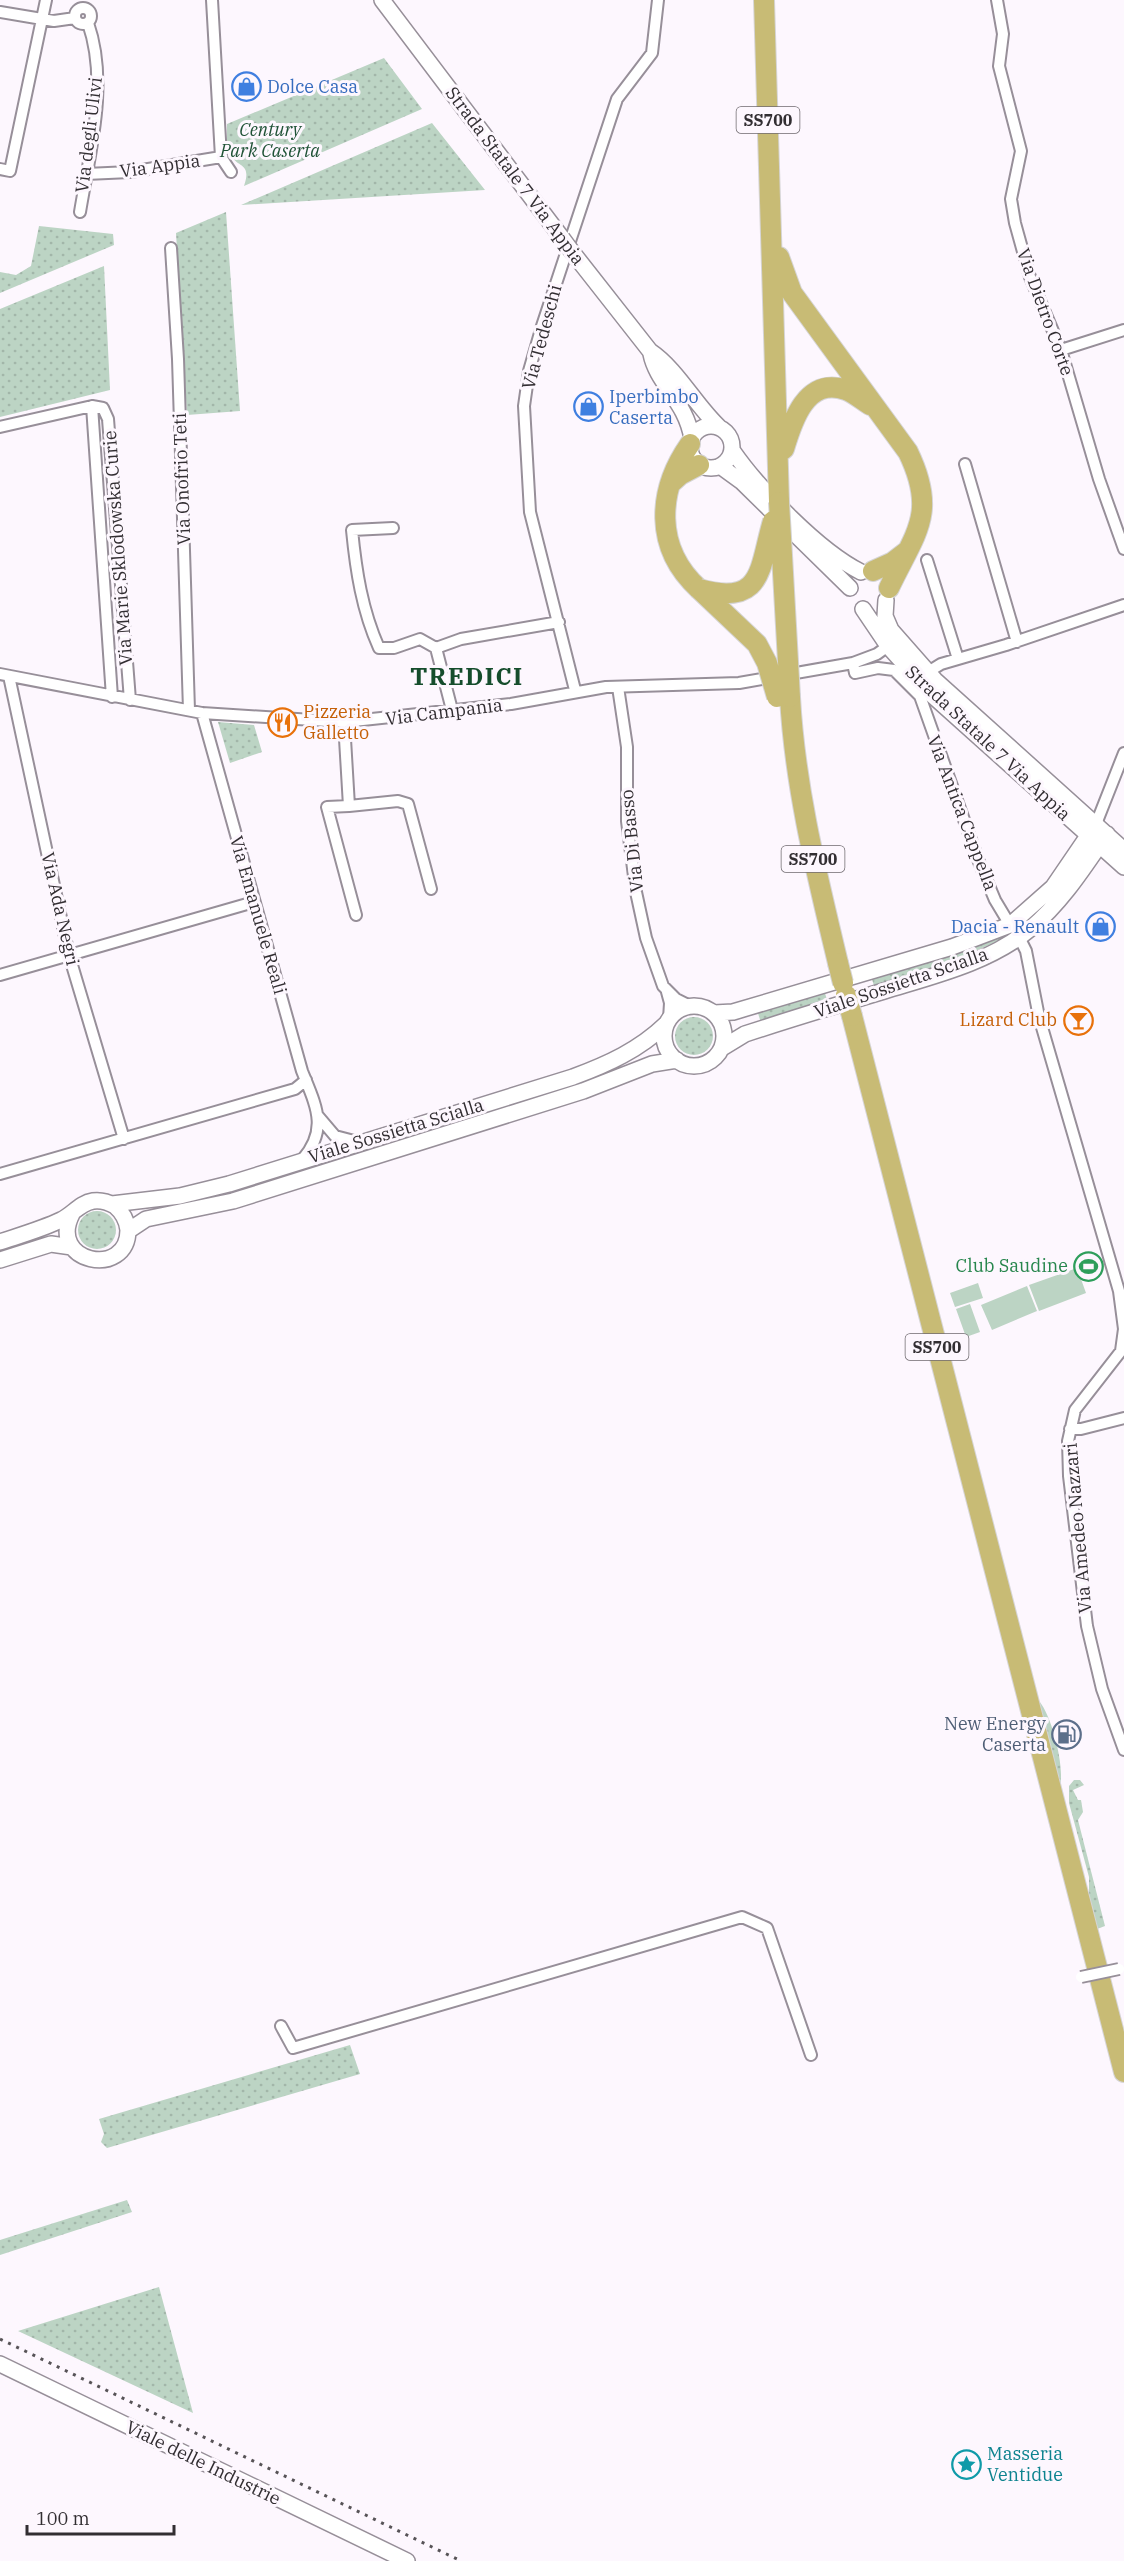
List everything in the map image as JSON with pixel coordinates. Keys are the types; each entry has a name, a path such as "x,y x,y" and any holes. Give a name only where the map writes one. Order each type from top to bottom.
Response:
{"highway":[{"name":"SS700","path":"764,0 773,240 784,697 803,811 838,963 1124,2073"},
{"path":"773,240 792,293 877,409"},
{"name":"SS700","path":"778,468 792,420 799,406 809,397 822,390 846,390 877,409 908,452 917,470 924,502 914,541 888,594"},
{"path":"691,441 668,486 664,502 667,538 678,565 699,589 757,644 784,697"},
{"path":"668,486 680,475 699,465"},
{"name":"SS700","path":"699,589 733,594 759,576 779,502"},
{"path":"867,572 893,562 914,541"}],"street":[{"path":"0,169 10,171 46,0"},
{"name":"Via Appia","path":"86,174 130,172 221,157 212,0"},
{"name":"Strada Statale 7 Via Appia","path":"382,0 650,351 661,358 696,404 730,437 732,450 750,475 826,549 867,572 886,579 888,594 885,616 891,630 928,672 1098,835 1124,867"},
{"name":"Via Tedeschi","path":"575,690 559,622 547,588 530,512 524,406 529,371 617,99 652,53 658,0"},
{"name":"Via Dietro Corte","path":"997,0 1003,34 999,66 1021,151 1011,199 1030,277 1061,350 1095,467 1124,549"},
{"path":"75,18 77,10 89,4"},
{"name":"Via degli Ulivi","path":"80,212 98,86 97,52 88,23 92,16 89,4"},
{"path":"0,12 43,20 75,18"},
{"path":"75,18 80,24 88,23"},
{"path":"221,157 231,172"},
{"name":"Via Onofrio Teti","path":"171,248 178,359 189,710"},
{"path":"1061,350 1124,330"},
{"name":"Strada Statale 7 Via Appia","path":"650,351 653,364 679,401 690,426 692,455 699,465"},
{"name":"Via Marie Sklodowska Curie","path":"92,406 112,697"},
{"name":"Via Marie Sklodowska Curie","path":"0,427 92,406 103,408 108,419 130,700"},
{"path":"691,441 704,427 720,428"},
{"path":"699,465 713,468 720,466 728,459 732,450"},
{"path":"964,464 1017,642"},
{"name":"Strada Statale 7 Via Appia","path":"720,466 742,482 850,588 853,601 863,609 888,646 941,703 1098,835 1124,850"},
{"path":"393,528 352,530 357,580 370,626 379,648 394,648 420,639 436,648 452,710"},
{"path":"927,560 958,659"},
{"path":"850,588 852,581 867,572"},
{"path":"863,609 876,609 888,594"},
{"path":"928,672 958,659 1017,642 1124,605"},
{"path":"436,648 461,639 559,622"},
{"name":"Via Campania","path":"4,675 202,714 344,722 511,704 575,690 739,683 853,663 877,654 888,646"},
{"name":"Via Campania","path":"853,663 855,673 878,668 894,670 915,689 926,717"},
{"name":"Via Ada Negri","path":"4,675 69,955 124,1139"},
{"name":"Via Di Basso","path":"618,687 627,747 627,821 636,892 646,938 670,1003 668,1022"},
{"name":"Via Antica Cappella","path":"941,703 926,717 979,862 995,900 1014,931"},
{"name":"Via Emanuele Reali","path":"202,714 254,902 318,1115 335,1136 359,1142"},
{"path":"344,722 349,806"},
{"path":"1098,835 1124,753"},
{"path":"356,915 327,807 398,801 408,804 431,889"},
{"name":"Viale Sossietta Scialla","path":"0,1260 51,1244 72,1247 90,1260 107,1259 122,1248 128,1231 146,1219 233,1201 584,1092 652,1064 677,1060 687,1065 699,1065 715,1058 722,1048 745,1034 959,967 1014,931 1098,835"},
{"path":"0,975 254,902"},
{"name":"Viale Sossietta Scialla","path":"4,1238 72,1214 81,1205 93,1201 112,1204 198,1192 595,1069 644,1044 678,1010 690,1006 703,1007 714,1013 733,1012 1014,931"},
{"name":"Via Amedeo Nazzari","path":"1014,931 1026,951 1039,1017 1119,1291 1124,1329 1121,1351 1110,1367 1087,1391 1075,1410 1070,1429 1069,1476 1087,1626 1102,1689 1124,1750"},
{"path":"667,992 690,1006"},
{"path":"714,1013 724,1029 722,1048"},
{"path":"668,1022 664,1035 666,1047 677,1060"},
{"path":"0,1174 295,1089 306,1080"},
{"name":"Via Emanuele Reali","path":"302,1160 316,1141 318,1115"},
{"path":"112,1204 125,1218 128,1231"},
{"path":"72,1214 68,1230 72,1247"},
{"path":"1070,1429 1081,1429 1124,1418"},
{"path":"281,2026 293,2048 742,1917 767,1928 811,2055"},
{"path":"1081,1977 1122,1968"},
{"name":"Viale delle Industrie","path":"0,2364 406,2561"}],"green space":[{"name":"Century Park Caserta","path":"384,58 422,109 244,186 245,169 230,154 227,143 227,124"},
{"path":"432,123 485,190 241,205"},
{"path":"226,212 240,411 187,415 176,233"},
{"path":"39,226 113,234 114,245 0,293 0,272 16,275 31,266"},
{"path":"104,266 110,390 0,417 0,309"},
{"path":"218,722 254,725 262,752 230,763"},
{"path":"1008,932 1010,935 948,964 875,989 871,976 979,945"},
{"path":"824,990 828,1003 761,1023 757,1010"},
{"path":"694,1017 708,1022 713,1036 708,1050 694,1055 680,1050 675,1036 680,1022"},
{"path":"97,1211 104,1212 110,1217 115,1223 115,1237 110,1243 104,1248 97,1249 90,1248 84,1243 79,1237 78,1230 79,1223 84,1217 90,1212"},
{"path":"1077,1268 1086,1293 1039,1311 1029,1285"},
{"path":"978,1283 983,1298 955,1307 950,1293"},
{"path":"1027,1286 1037,1311 992,1330 981,1305"},
{"path":"970,1304 980,1332 966,1337 956,1309"},
{"path":"1037,1699 1047,1715 1056,1740 1059,1753 1060,1785"},
{"path":"1074,1780 1080,1780 1084,1785 1073,1790 1078,1800 1081,1800 1083,1812 1078,1820 1105,1926 1097,1929 1089,1900 1089,1877 1069,1803 1069,1786"},
{"path":"350,2045 360,2074 107,2148 101,2142 104,2134 99,2119"},
{"path":"127,2200 132,2212 0,2255 0,2240"},
{"path":"159,2287 193,2413 18,2331"}],"railway":[{"path":"0,2339 461,2561"}],"place":[{"name":"Dolce Casa","path":"246,87"},
{"name":"Iperbimbo Caserta","path":"588,407"},
{"name":"Pizzeria Galletto","path":"282,722"},
{"name":"Dacia - Renault","path":"1100,927"},
{"name":"Lizard Club","path":"1078,1020"},
{"name":"Club Saudine","path":"1089,1266"},
{"name":"New Energy Caserta","path":"1067,1734"},
{"name":"Masseria Ventidue","path":"966,2464"}],"district":[{"name":"TREDICI","path":"467,677"}]}
